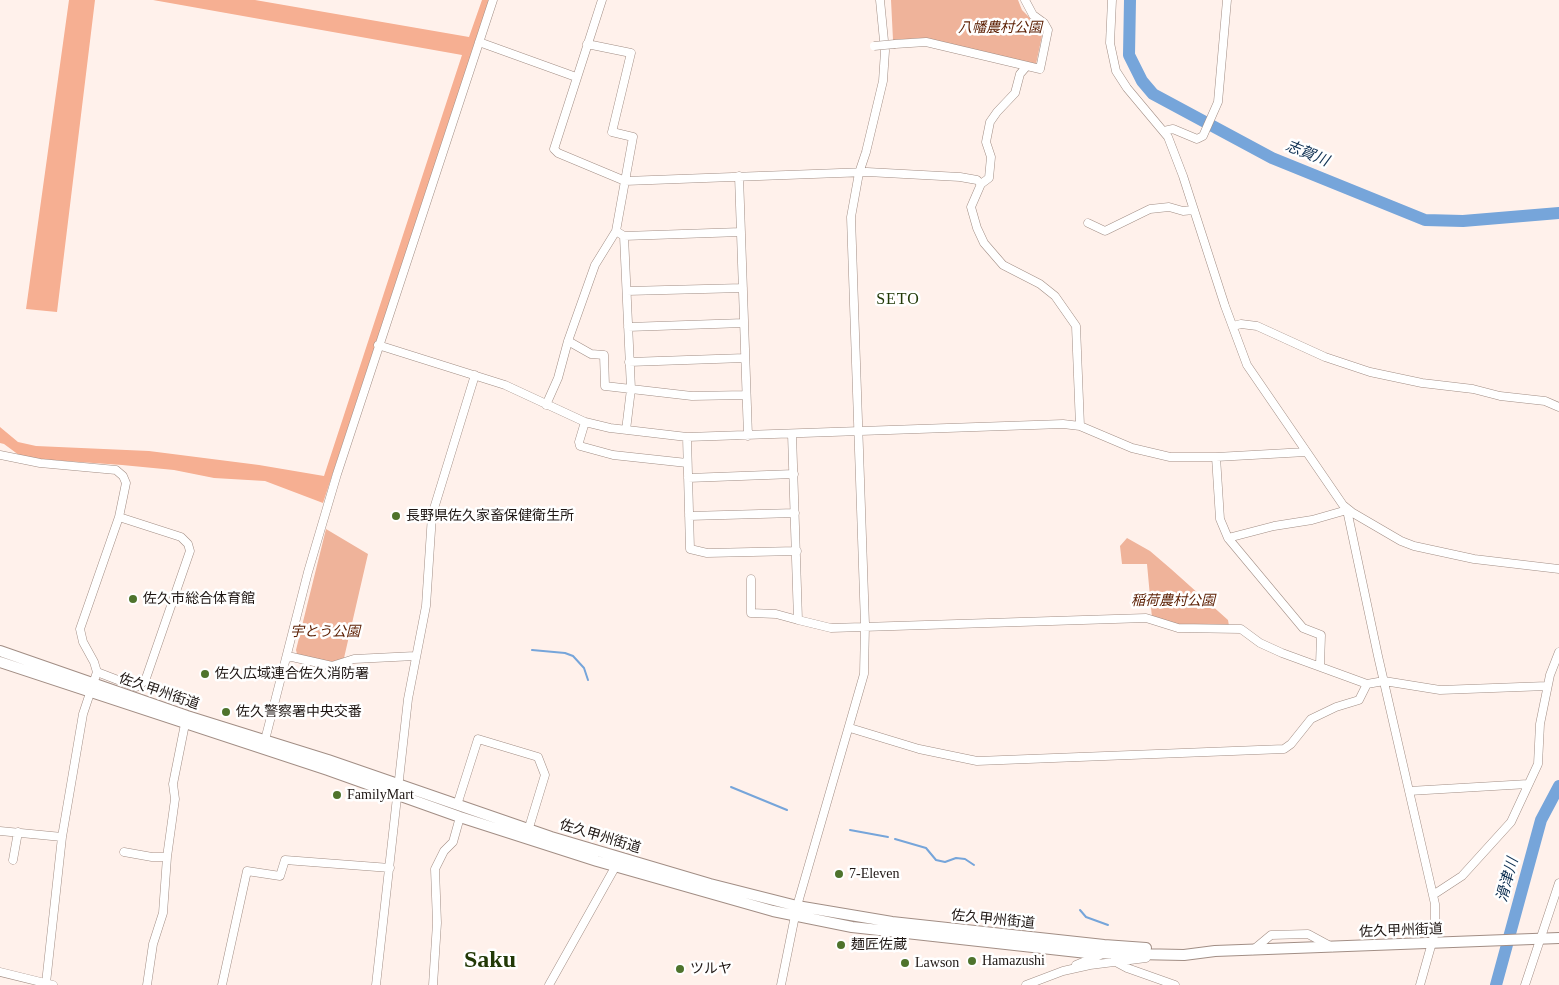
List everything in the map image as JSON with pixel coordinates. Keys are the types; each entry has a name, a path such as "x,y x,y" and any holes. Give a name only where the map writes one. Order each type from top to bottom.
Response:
{"main road":[{"name":"佐久甲州街道","path":"0,651 185,724 398,790 457,805 527,833 618,862 710,884 796,911 879,930 1105,954 1184,955 1215,951"},
{"name":"佐久甲州街道","path":"0,662 265,740 398,790 460,817 527,833"},
{"name":"佐久甲州街道","path":"796,911 1130,947 1215,951 1559,938"}],"street":[{"path":"265,740 318,535 378,345 493,0"},
{"path":"602,0 555,145 556,152 625,181 859,173 960,176 974,178 981,184"},
{"path":"781,985 796,911 864,674 865,625 850,217 884,71 880,0"},
{"path":"874,46 931,43 1040,69 1048,30 1044,23 1033,15 1025,0"},
{"path":"1112,0 1110,43 1116,71 1127,88 1164,131 1183,176 1232,326 1250,371 1347,510 1437,920 1420,985"},
{"path":"1164,131 1173,129 1197,139 1203,136 1218,102 1227,0"},
{"path":"479,42 576,76"},
{"path":"546,405 558,378 568,341 597,259 616,231 633,137 612,132 631,53 587,44"},
{"path":"1026,67 1020,74 1015,93 996,112 990,122 986,142 991,157 989,178 981,184 971,207 976,228 984,243 1004,265 1040,284 1055,296 1076,326 1080,426"},
{"path":"739,176 748,436"},
{"path":"1088,223 1105,231 1150,209 1169,207 1183,211 1194,210"},
{"path":"616,231 624,236 741,232"},
{"path":"624,236 630,389 626,430"},
{"path":"627,291 743,288"},
{"path":"628,327 744,323"},
{"path":"1232,326 1245,324 1257,326 1325,357 1370,372 1422,384 1473,388 1500,396 1545,401 1559,407"},
{"path":"568,341 591,354 604,355 605,386 692,396 746,395"},
{"path":"378,345 504,385 585,422 626,430 687,437 1062,424 1080,426 1132,448 1170,457 1216,458 1306,452"},
{"path":"629,362 745,358"},
{"path":"376,985 415,656 426,606 432,515 475,375"},
{"path":"585,422 579,442 580,446 613,455 687,463"},
{"path":"792,434 798,620"},
{"path":"687,437 690,549 708,553 797,551"},
{"path":"0,455 26,461 120,472 126,483 119,517 80,629 83,642 94,662 97,672 91,688 62,837 49,984 0,972"},
{"path":"1216,458 1220,519 1228,538 1303,628 1322,635 1320,665"},
{"path":"688,478 794,474"},
{"path":"1228,538 1274,526 1312,520 1347,510 1401,541 1414,546 1474,559 1559,569"},
{"path":"689,516 795,513"},
{"path":"97,672 136,687 145,681 190,551 188,544 181,537 119,517"},
{"path":"751,579 751,613 776,614 831,628 865,625 1040,623 1146,618 1178,628 1241,629 1282,653 1320,665 1368,684 1384,681 1440,690 1547,686"},
{"path":"1433,895 1462,876 1511,822 1538,764 1538,732 1547,686 1559,652"},
{"path":"287,658 292,657 337,666 354,659 415,656"},
{"path":"850,728 919,749 977,761 1284,749 1311,719 1359,700 1368,684"},
{"path":"148,985 154,944 163,913 167,856 175,800 173,784 185,724"},
{"path":"457,805 478,739 481,738 538,757 546,775 527,833"},
{"path":"1409,791 1528,784"},
{"path":"433,985 437,923 436,869 444,851 453,842 460,817"},
{"path":"0,831 62,837"},
{"path":"13,860 18,832"},
{"path":"124,852 152,857 167,856"},
{"path":"222,985 246,871 280,876 285,860 390,868"},
{"path":"549,985 618,862"},
{"path":"1525,985 1559,883"},
{"path":"1026,985 1088,959 1130,947"},
{"path":"1063,971 1114,961 1184,955"},
{"path":"1114,961 1175,985"}],"green space":[{"name":"八幡農村公園","path":"891,0 1018,0 1022,10 1043,31 1036,64 924,38 893,40"},
{"name":"宇とう公園","path":"326,529 368,554 344,658 332,663 297,654 296,650"},
{"name":"稲荷農村公園","path":"1127,538 1150,551 1171,569 1228,620 1229,626 1179,626 1152,618 1147,564 1122,564 1120,546"}],"shaded area":[{"path":"69,0 95,0 57,312 26,309"},
{"path":"153,0 255,0 469,37 482,0 489,0 323,503 265,481 214,478 174,470 122,465 23,458 0,443 0,427 18,442 36,446 149,451 259,465 324,476 462,55"}],"waterway":[{"name":"志賀川","path":"1130,0 1129,55 1142,81 1153,94 1272,158 1425,220 1463,221 1559,213"},
{"path":"532,650 565,653 573,656 584,668 588,680"},
{"name":"滑津川","path":"1496,985 1541,820 1559,786"},
{"path":"731,787 787,810"},
{"path":"850,830 888,837"},
{"path":"895,839 926,848 936,860 945,862 956,858 965,859 974,865"},
{"path":"1080,910 1086,917 1108,925"}],"place":[{"name":"長野県佐久家畜保健衛生所","path":"396,516"},
{"name":"佐久市総合体育館","path":"133,599"},
{"name":"佐久広域連合佐久消防署","path":"205,674"},
{"name":"佐久警察署中央交番","path":"226,712"},
{"name":"FamilyMart","path":"337,795"},
{"name":"7-Eleven","path":"839,874"},
{"name":"麺匠佐蔵","path":"841,945"},
{"name":"Hamazushi","path":"972,961"},
{"name":"Lawson","path":"905,963"},
{"name":"ツルヤ","path":"680,969"}],"district":[{"name":"SETO","path":"898,300"},
{"name":"Saku","path":"490,961"}]}
